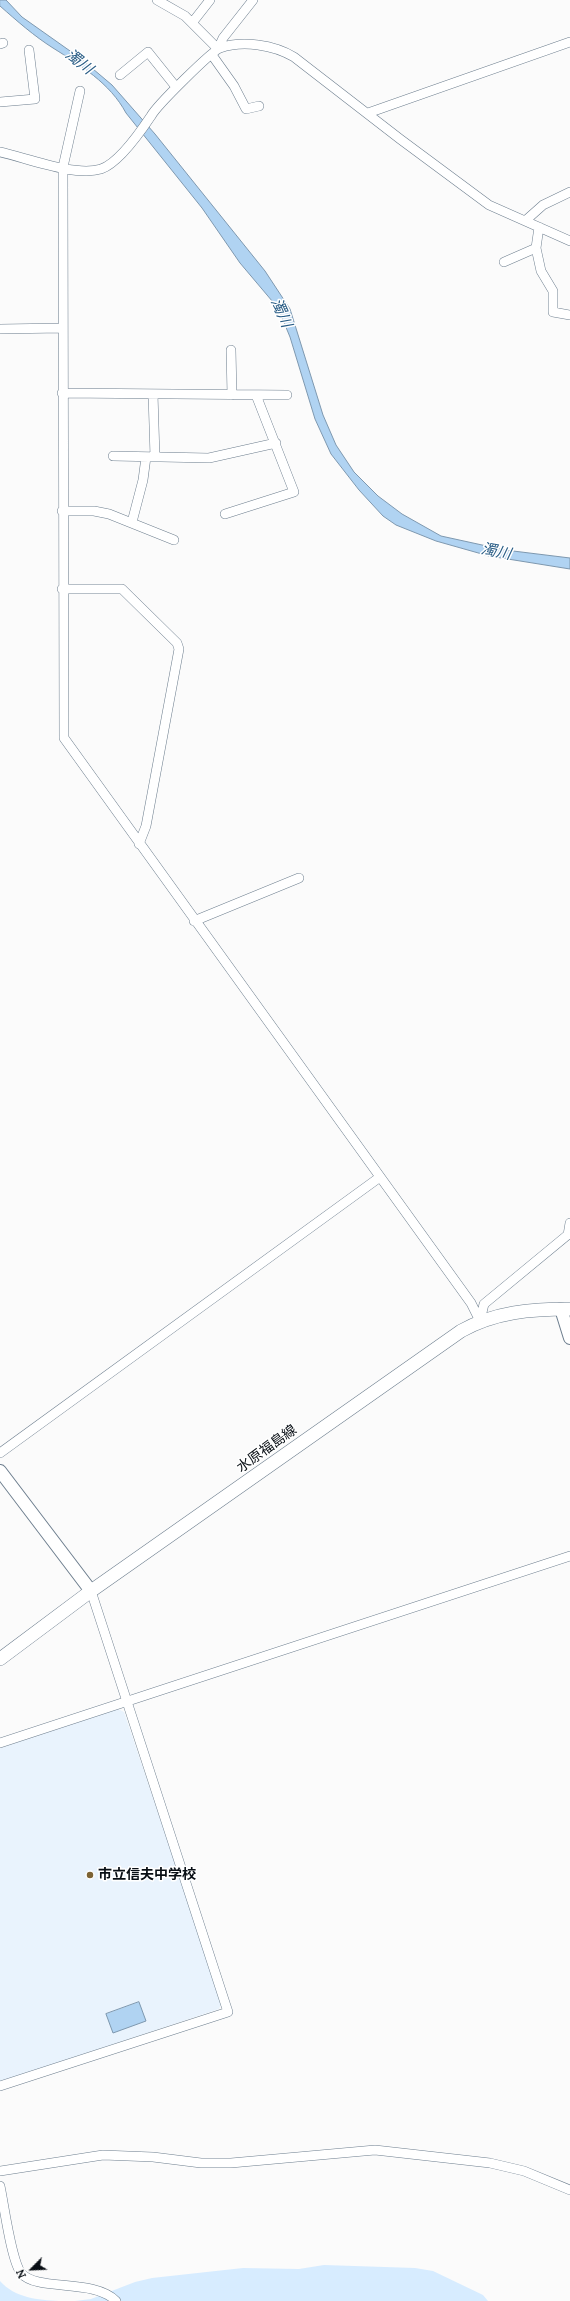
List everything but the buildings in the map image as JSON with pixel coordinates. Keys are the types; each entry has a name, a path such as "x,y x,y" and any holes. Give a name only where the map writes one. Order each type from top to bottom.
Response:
{"main road":[{"name":"水原福島線","path":"0,1659 91,1592 450,1338 480,1321 506,1313 565,1309"}],"street":[{"path":"157,0 186,16 192,23 215,52 246,109 259,106"},
{"path":"192,23 210,0"},
{"path":"0,152 63,167 87,171 102,169 116,160 149,118 176,88 215,52 223,38 253,0"},
{"path":"368,113 570,42"},
{"path":"215,52 238,44 256,45 286,52 317,73 475,196 489,205 570,241"},
{"path":"0,102 35,99 29,50"},
{"path":"120,75 148,52 176,88"},
{"path":"80,91 63,167 62,589 64,738 194,921 471,1303 480,1321"},
{"path":"525,221 543,205 570,192"},
{"path":"539,227 536,248 541,271 553,291 553,312 570,315"},
{"path":"504,262 536,248"},
{"path":"0,329 62,328"},
{"path":"231,350 232,395"},
{"path":"62,393 287,396"},
{"path":"132,522 150,457 153,394"},
{"path":"225,514 294,492 256,395"},
{"path":"113,456 209,458 276,444"},
{"path":"62,511 94,511 132,522 174,540"},
{"path":"62,589 122,589 177,643 179,649 146,826 139,844"},
{"path":"194,921 299,878"},
{"path":"0,1453 380,1177"},
{"path":"480,1321 484,1304 569,1234 570,1223"},
{"path":"565,1309 570,1338"},
{"path":"0,1471 91,1592 228,2012 0,2086"},
{"path":"0,1743 570,1556"},
{"path":"0,2171 103,2155 153,2157 201,2163 231,2163 375,2150 490,2162 524,2171 570,2190"},
{"path":"0,2186 15,2256 21,2272 26,2277 40,2281 95,2290 107,2294 116,2301"}],"shaded area":[{"name":"市立信夫中学校","path":"118,1709 124,1712 222,2002 219,2009 0,2082 0,1748"},
{"path":"324,2265 415,2268 433,2271 483,2295 488,2301 75,2301 91,2299 135,2282 152,2278 243,2268 299,2269"},
{"path":"0,2281 6,2287 20,2295 35,2299 59,2301 0,2301"}],"water":[{"name":"濁川","path":"0,0 6,0 22,17 80,58 112,85 155,134 265,271 290,309 323,415 336,445 354,472 378,496 402,514 441,536 505,550 570,558 570,569 489,556 436,541 396,525 383,516 359,490 331,454 315,419 290,337 278,308 240,263 202,208 126,113 112,93 84,68 26,28 0,6"},
{"path":"139,2002 146,2021 113,2033 106,2014"}],"place":[{"name":"市立信夫中学校","path":"90,1875"}]}
